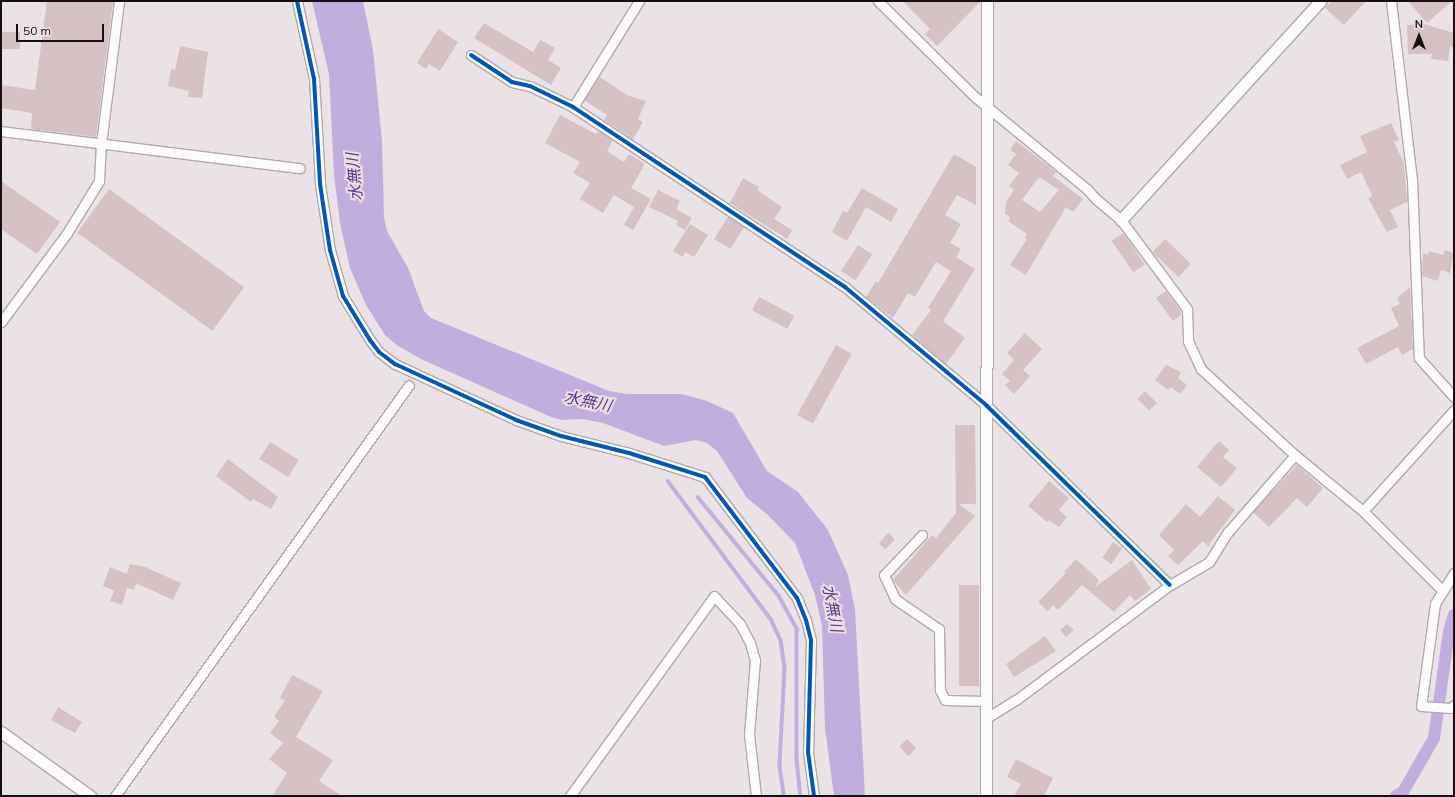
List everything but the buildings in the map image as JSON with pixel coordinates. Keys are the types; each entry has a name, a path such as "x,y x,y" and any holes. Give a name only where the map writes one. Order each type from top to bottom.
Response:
{"street":[{"path":"1,322 67,233 99,182 101,144 119,1"},
{"path":"297,1 314,79 320,184 330,250 343,296 370,340 379,352 395,364 516,420 561,436 629,453 705,478 797,598 806,620 811,640 808,752 814,796"},
{"path":"573,107 639,1"},
{"path":"878,1 986,106 1087,189 1096,199 1121,220 1187,309 1188,341 1201,369 1295,455 1363,511 1443,591"},
{"path":"986,796 987,1"},
{"path":"1121,220 1320,1"},
{"path":"1391,1 1412,179 1419,358 1454,397"},
{"path":"471,55 512,82 530,86 573,107 846,287 986,406 1170,585"},
{"path":"1,131 300,168"},
{"path":"115,796 409,385"},
{"path":"1363,511 1454,410"},
{"path":"985,719 1016,700 1170,585 1209,562 1228,532 1295,455"},
{"path":"922,535 884,575 895,599 939,630 940,690 945,700 986,701"},
{"path":"1453,707 1421,706 1435,604 1454,574"},
{"path":"570,796 714,596 740,624 750,643 755,660 749,734 756,796"},
{"path":"1,732 90,796"}],"water":[{"name":"水無川","path":"312,1 363,1 373,50 382,141 384,217 387,231 408,268 424,311 431,318 609,391 627,394 682,394 707,401 733,413 767,471 798,492 828,530 848,575 855,609 865,796 834,796 825,728 822,626 815,595 795,543 768,515 747,498 717,451 707,443 696,440 664,446 603,423 582,419 562,420 551,417 423,360 398,346 385,335 366,305 350,268 340,223 334,175 329,74"}],"waterway":[{"path":"668,481 771,619 781,640 785,669 780,766 784,796"},
{"path":"698,497 779,596 797,629 797,760 801,796"},
{"path":"1396,796 1403,792 1434,738 1449,631 1454,615"}],"cycle path":[{"path":"297,1 314,79 320,184 330,250 343,296 370,340 379,352 395,364 516,420 561,436 629,453 705,477 797,598 806,620 811,640 808,752 814,796"},
{"path":"471,55 512,82 530,86 573,107 845,287 986,405 1170,585"}]}
